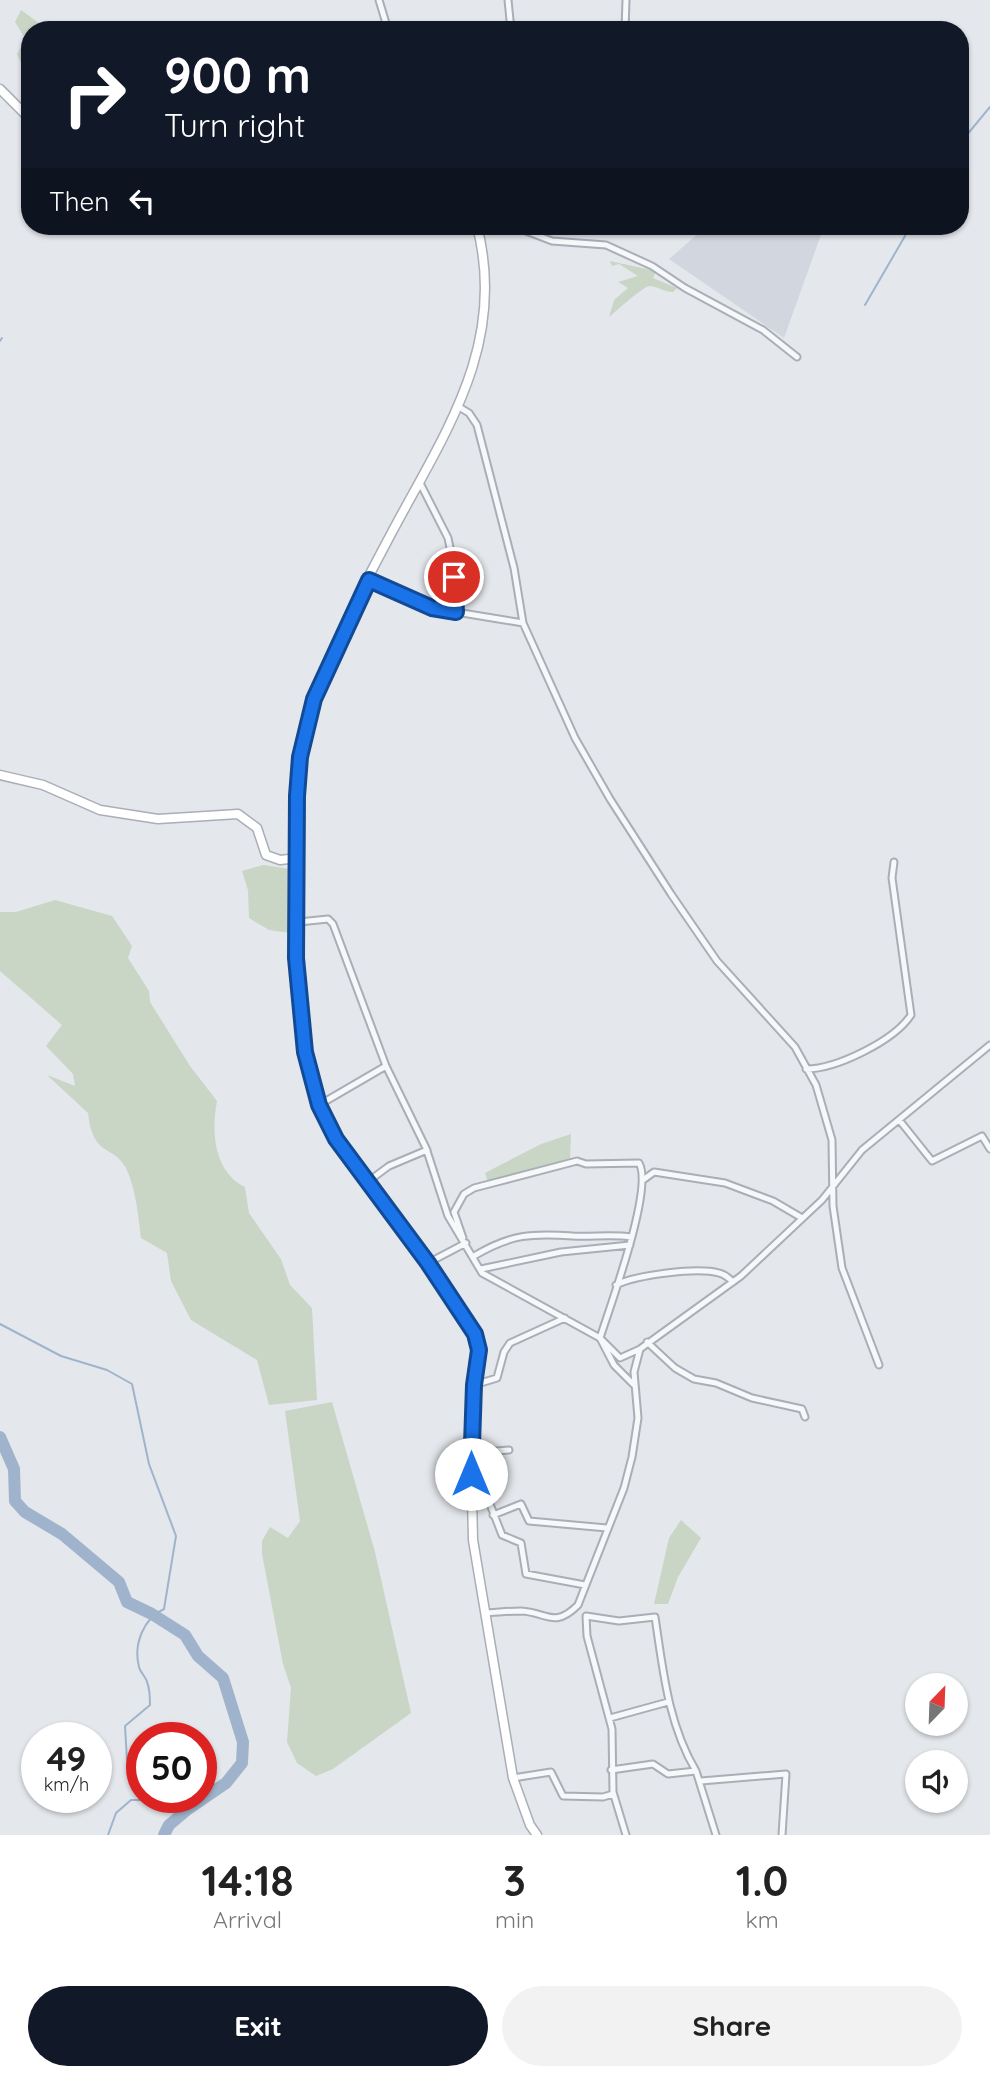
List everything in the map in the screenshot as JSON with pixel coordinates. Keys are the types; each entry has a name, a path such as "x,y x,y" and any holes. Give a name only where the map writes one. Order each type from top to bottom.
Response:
{"main road":[{"path":"0,89 21,110"},
{"path":"479,235 484,253 485,315 474,369 459,407 369,580 331,660 307,725 300,757 297,796 299,922 296,958 305,1052 319,1105 336,1139 366,1183 428,1263 475,1334 479,1350 474,1385 471,1452 473,1539 513,1778 530,1825 537,1835"},
{"path":"0,775 43,786 100,810 143,817 238,814 257,828 266,855 280,860 298,858"}],"street":[{"path":"379,0 385,21"},
{"path":"508,0 510,21"},
{"path":"625,21 626,0"},
{"path":"536,235 552,241 606,245 652,266 685,288 763,330 797,357"},
{"path":"459,407 469,413 477,425 514,568 523,623 575,738 655,871 718,961 762,1012 781,1029 806,1069 826,1111 832,1140 833,1189 842,1268 879,1364"},
{"path":"420,483 447,538 453,562 456,612"},
{"path":"369,580 432,608 523,623"},
{"path":"806,1069 821,1069 877,1044 902,1028 911,1015 892,878 894,862"},
{"path":"299,922 328,919 332,924 386,1066 427,1150 447,1216 481,1269 491,1280 600,1338 620,1358 640,1349 733,1282 833,1189 851,1160 990,1045"},
{"path":"319,1105 386,1066"},
{"path":"900,1121 932,1161 982,1136 990,1149"},
{"path":"366,1183 389,1166 427,1150"},
{"path":"465,1242 454,1212 464,1194 474,1188 577,1161 599,1165 639,1163 643,1180 632,1237 600,1338 614,1365 634,1385"},
{"path":"643,1180 654,1172 725,1183 773,1201 802,1218"},
{"path":"474,1256 492,1245 533,1233 610,1234 632,1237"},
{"path":"428,1263 465,1242"},
{"path":"481,1269 561,1252 630,1244"},
{"path":"616,1286 634,1279 688,1271 721,1273 733,1282"},
{"path":"474,1385 497,1378 504,1352 510,1343 566,1318"},
{"path":"647,1342 685,1375 752,1398 802,1409 805,1417"},
{"path":"487,1613 520,1611 551,1620 569,1614 578,1605 624,1488 632,1457 638,1418 634,1385 635,1363 640,1349"},
{"path":"509,1450 471,1452 502,1535 521,1543 526,1574 586,1585"},
{"path":"493,1515 521,1504 529,1521 607,1528"},
{"path":"626,1835 613,1794 610,1718 587,1636 586,1616 619,1621 655,1617 668,1702 684,1752 701,1781 716,1835"},
{"path":"610,1718 668,1702"},
{"path":"611,1770 653,1764 668,1774 696,1770"},
{"path":"513,1778 551,1772 563,1796 603,1797 613,1794"},
{"path":"701,1781 786,1774 782,1835"}],"shaded area":[{"path":"697,235 821,235 784,338 669,259"}],"green space":[{"path":"21,10 36,21 21,21 21,32 15,22"},
{"path":"21,48 21,63 17,54"},
{"path":"610,261 656,271 653,278 677,288 673,292 647,287 609,317 614,300 628,288 618,282 638,276 619,264 612,266"},
{"path":"263,865 290,869 290,933 269,930 249,918 248,890 242,871"},
{"path":"55,900 112,916 132,946 128,958 149,991 150,1002 190,1066 217,1101 214,1125 221,1161 227,1172 245,1187 249,1213 281,1259 290,1285 312,1308 317,1400 269,1405 257,1360 191,1320 171,1281 167,1253 141,1238 138,1211 126,1168 94,1137 88,1113 47,1075 75,1086 73,1074 46,1046 62,1025 0,971 0,912 16,912"},
{"path":"571,1134 570,1159 488,1182 485,1173 541,1144"},
{"path":"332,1402 375,1552 411,1713 333,1769 316,1776 297,1763 287,1742 291,1688 283,1664 262,1554 262,1541 270,1527 288,1538 300,1521 285,1411"},
{"path":"681,1520 701,1538 678,1577 668,1604 654,1604 669,1538"}],"waterway":[{"path":"969,132 990,107"},
{"path":"865,305 905,235"},
{"path":"0,1324 61,1356 107,1370 132,1384 149,1464 176,1536 164,1609 146,1625 139,1641 139,1667 149,1688 150,1705 130,1722"},
{"path":"0,1437 14,1469 15,1501 25,1512 62,1534 119,1582 127,1602 185,1635 198,1656 223,1678 243,1742 242,1763 226,1783 169,1825 164,1835"},
{"path":"126,1725 126,1743"},
{"path":"108,1835 116,1813 126,1804"}],"route":[{"path":"454,577 456,612 432,608 369,580 314,699 300,757 297,796 299,922 296,958 305,1052 319,1105 351,1162 428,1263 475,1334 479,1350 474,1385 471,1474"}]}
